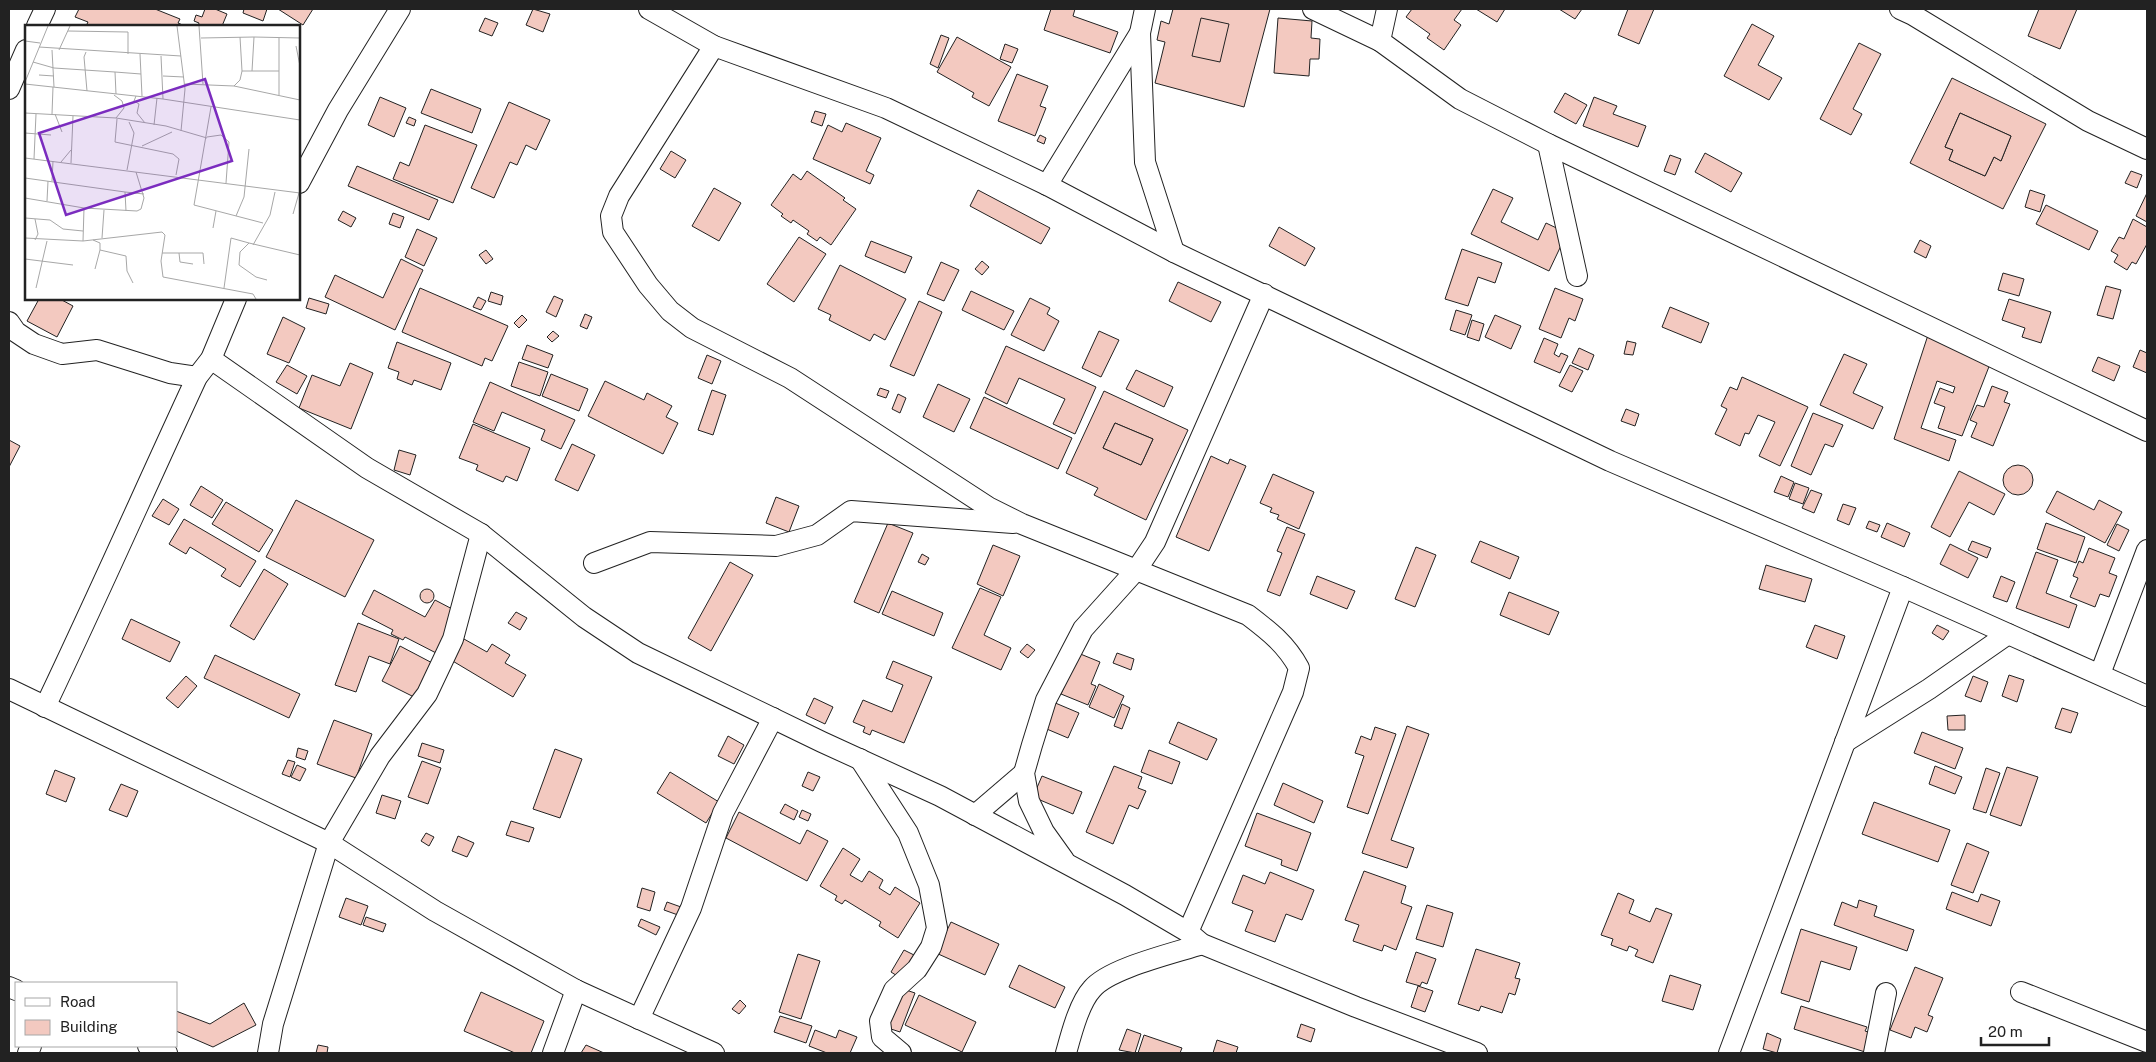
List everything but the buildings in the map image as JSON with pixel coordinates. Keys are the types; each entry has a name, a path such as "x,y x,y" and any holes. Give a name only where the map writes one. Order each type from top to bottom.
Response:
{"street":[{"path":"37,25 45,9"},
{"path":"300,181 338,110 400,9"},
{"path":"649,9 714,46 886,108 1047,185 1174,252 1610,461 1902,587 2147,696"},
{"path":"1145,9 1140,33 1145,162 1174,252"},
{"path":"1313,9 1380,41 1460,99 1548,144 2147,431"},
{"path":"1380,41 1386,9"},
{"path":"1909,11 2088,121 2147,149"},
{"path":"1047,185 1140,33"},
{"path":"714,46 619,196 611,216 613,232 648,285 670,311 692,328 790,378 988,506 1022,524 1248,614 1279,638 1291,652 1299,668 1293,692 1195,938 1115,973 1092,988 1071,1034 1066,1053"},
{"path":"9,89 25,52"},
{"path":"1548,144 1577,276"},
{"path":"1066,864 1044,832 1029,801 1024,773 1046,700 1083,629 1137,569 1155,542 1264,294"},
{"path":"45,707 197,377 211,360 236,300"},
{"path":"9,322 16,332 34,344 62,354 98,350 170,373 197,377"},
{"path":"211,360 366,468 481,534 584,617 638,653 940,796 1066,864 1195,938 1356,1007 1477,1053"},
{"path":"594,563 650,542 776,546 817,536 851,511 1022,524"},
{"path":"268,1053 273,1024 329,843 380,756 427,694 453,639 481,534"},
{"path":"2100,674 2147,550"},
{"path":"1729,1053 1902,587"},
{"path":"1845,742 1929,689 2008,634"},
{"path":"9,689 329,843 435,911 576,990 714,1053"},
{"path":"639,1019 692,908 722,813 773,718"},
{"path":"860,759 908,833 929,885 937,928 931,947 918,969 894,990 880,1021 882,1037 901,1053"},
{"path":"975,815 1024,773"},
{"path":"553,1053 576,990"},
{"path":"1874,1053 1886,992"},
{"path":"2021,992 2147,1042"},
{"path":"151,1047 167,1053"}]}
